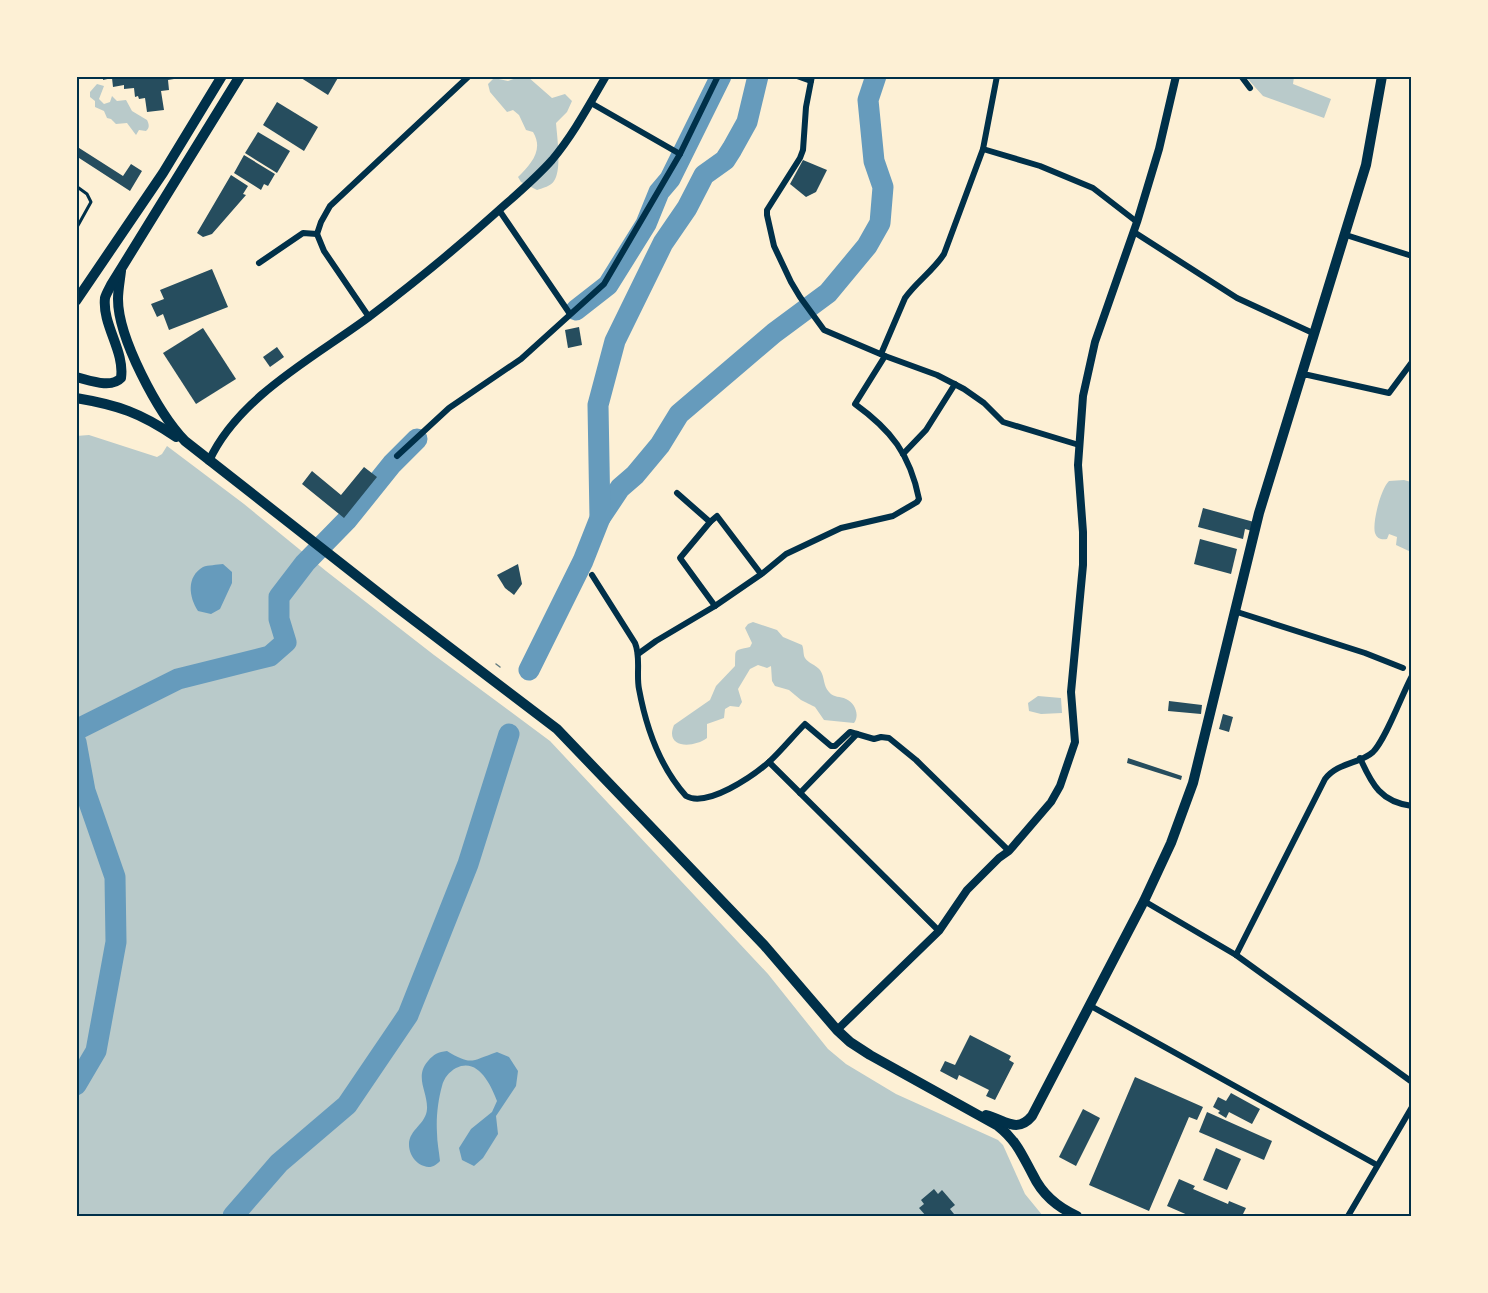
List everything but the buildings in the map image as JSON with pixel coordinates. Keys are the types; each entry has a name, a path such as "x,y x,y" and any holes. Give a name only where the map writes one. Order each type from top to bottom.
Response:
{"main road":[{"path":"76,301 163,173 222,76"},
{"path":"76,377 111,384 118,382 121,378 122,368 107,314 105,297 240,76"},
{"path":"971,1111 1001,1119 1015,1126 1026,1124 1032,1116 1171,843 1192,783 1234,611 1273,466 1366,165 1382,76"},
{"path":"121,271 118,301 128,339 144,379 170,424 185,441 556,729 764,945 837,1030 870,1055 1011,1136 1046,1194 1077,1216"},
{"path":"76,398 105,403 131,411 160,426 211,462"}],"street":[{"path":"369,317 324,251 317,234 321,222 330,206 469,76"},
{"path":"211,462 220,442 253,402 369,317 448,255 551,161 569,138 606,76"},
{"path":"397,456 449,408 521,359 604,284 680,154 718,76"},
{"path":"797,76 812,79 806,107 803,150 796,166 767,210 774,246 800,297 817,321 824,330 955,384 984,402 1003,422 1079,445"},
{"path":"638,654 656,640 715,606 786,554 832,532 873,519 893,516 912,506 919,499 903,454 887,430 855,404 883,355 905,298 910,290 936,266 944,254 983,149 997,76"},
{"path":"1241,76 1250,88"},
{"path":"837,1030 939,931 967,890 1009,851 1051,802 1060,786 1075,742 1071,692 1083,566 1079,445 1087,371 1159,149 1174,77"},
{"path":"591,103 680,154"},
{"path":"983,149 1040,166 1093,188 1137,222"},
{"path":"499,210 570,314"},
{"path":"1134,231 1237,298 1315,334"},
{"path":"259,263 303,233 317,234"},
{"path":"1346,235 1412,256"},
{"path":"1301,375 1389,393 1412,362"},
{"path":"903,454 926,430 955,384"},
{"path":"677,493 710,522"},
{"path":"715,606 680,558 717,516 761,574"},
{"path":"592,575 635,643 638,654 638,688 651,734 663,764 686,796 695,799 735,786 769,762 805,724 831,746 835,746 850,732 874,739 889,738 916,760 1009,851"},
{"path":"1234,611 1365,653 1403,668"},
{"path":"1236,955 1324,779 1341,766 1373,752 1411,676"},
{"path":"800,793 857,734"},
{"path":"1360,758 1366,772 1382,794 1390,801 1412,806"},
{"path":"769,762 939,931"},
{"path":"1143,901 1236,955 1412,1082"},
{"path":"1089,1005 1377,1165"},
{"path":"1348,1216 1412,1107"}],"lane":[{"path":"76,186 87,194 91,202 76,229"},
{"path":"76,219 81,222"}],"shaded area":[{"path":"528,77 552,98 565,94 572,101 567,112 556,123 558,169 556,176 547,187 537,190 521,182 518,177 537,151 533,132 526,130 519,115 513,110 507,112 490,92 488,84 494,78 508,81"},
{"path":"1246,77 1294,77 1293,84 1331,99 1324,118 1263,96"},
{"path":"97,84 104,86 99,99 104,104 110,102 112,96 117,101 126,100 132,111 147,120 149,126 147,130 139,130 136,135 127,123 116,124 107,118 104,111 95,107 95,101 90,97 90,92"},
{"path":"89,435 157,457 167,446 434,655 550,741 768,974 828,1049 846,1064 896,1094 998,1140 1003,1145 1025,1194 1043,1216 77,1216 76,436"},
{"path":"1389,481 1411,482 1411,552 1396,545 1397,537 1389,534 1387,539 1378,538 1374,528 1378,506 1386,485"},
{"path":"753,622 777,630 783,637 802,645 805,658 820,670 829,692 846,699 854,706 857,716 854,723 824,720 815,707 801,700 789,690 775,686 772,681 771,666 767,668 758,665 750,669 738,689 742,702 739,707 730,706 725,709 724,718 707,724 707,738 688,745 673,739 674,725 710,700 716,686 735,666 736,652 750,647 752,643 745,628"},
{"path":"1038,696 1061,698 1062,713 1041,714 1029,711 1028,703"}],"water":[{"path":"223,564 232,572 232,583 220,609 211,614 198,611 191,594 194,576 203,567"},
{"path":"447,1051 467,1060 476,1060 497,1052 509,1057 518,1071 516,1086 496,1116 498,1134 483,1158 474,1166 462,1160 459,1148 471,1129 492,1112 497,1101 482,1074 471,1066 451,1071 443,1083 438,1103 437,1121 440,1161 431,1167 422,1165 413,1158 409,1146 412,1134 426,1115 427,1103 422,1079 424,1067 434,1055"}],"waterway":[{"path":"576,310 608,285 646,224 659,192 670,179 721,76"},
{"path":"529,670 583,561 600,518 598,405 615,341 663,243 687,208 704,175 725,160 747,122 758,76"},
{"path":"600,518 620,488 635,475 660,445 679,414 774,333 828,293 867,246 880,223 883,187 874,161 868,100 876,76"},
{"path":"76,730 178,679 270,656 286,642 279,619 279,597 305,563 347,520 392,464 417,439"},
{"path":"233,1216 279,1163 347,1105 408,1015 468,864 509,734"},
{"path":"76,742 85,791 115,877 116,942 96,1051 76,1085"}],"tram line":[{"path":"496,664 500,667"}]}
